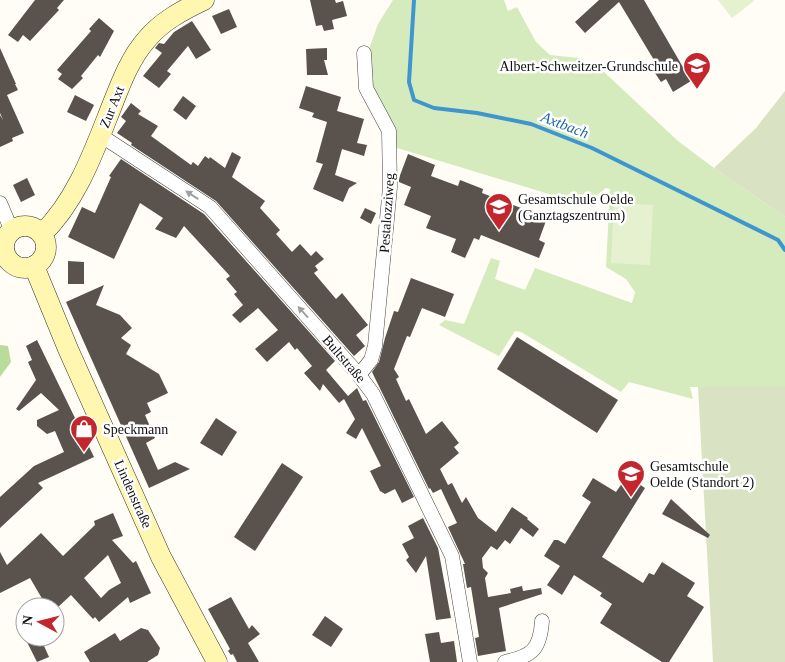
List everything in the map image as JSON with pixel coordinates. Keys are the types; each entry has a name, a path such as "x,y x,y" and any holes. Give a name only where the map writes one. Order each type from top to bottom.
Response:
{"street":[{"name":"Zur Axt","path":"42,234 57,220 72,198 100,136 124,74 134,56 160,26 182,10 204,0"},
{"name":"Pestalozziweg","path":"359,375 370,360 375,346 390,187 389,131 366,88 364,53"},
{"name":"Bultstraße","path":"100,136 210,207 359,375 372,394 452,556 470,662"},
{"path":"0,203 11,229"},
{"path":"22,225 33,226 42,234 46,248 45,255 34,266 18,267 3,257 5,237 11,229 22,225"},
{"name":"Lindenstraße","path":"34,266 68,349 161,557 217,662"},
{"path":"505,662 524,658 531,653 541,635 542,621"}],"green space":[{"path":"393,0 504,0 508,11 517,7 536,42 550,55 579,58 604,72 678,141 785,217 785,387 690,387 693,399 629,382 621,392 521,332 515,331 499,356 439,325 445,320 464,324 491,258 500,261 495,279 525,290 535,268 632,303 635,292 626,279 606,267 610,189 606,188 585,205 394,147 370,89 368,52 378,24"},
{"path":"718,0 753,0 754,1 732,18"},
{"path":"785,91 785,217 714,168 756,128"},
{"path":"614,203 653,205 650,265 611,263"},
{"path":"0,345 8,346 11,362 0,377"},
{"path":"698,387 785,387 785,662 713,662"}],"building":[{"path":"35,0 64,0 57,8 59,10 30,41 23,35 18,42 8,35"},
{"path":"310,0 335,0 336,3 343,1 347,16 332,20 334,29 324,31 322,25 316,26"},
{"path":"599,0 644,0 691,81 673,92 666,79 661,82 655,73 660,70 619,2 585,33 575,22"},
{"path":"229,9 237,27 221,34 212,16"},
{"path":"99,18 114,31 100,57 98,55 81,76 83,78 72,89 58,79 62,74 57,70 91,31 89,29"},
{"path":"192,21 211,50 196,59 188,46 167,71 171,74 159,88 143,76 162,53 155,48 159,43 164,44 174,32"},
{"path":"0,48 18,90 7,95 24,133 12,138 13,141 0,147 0,115 3,120 0,113"},
{"path":"327,48 327,60 324,60 328,75 307,75 306,49"},
{"path":"306,86 341,97 337,111 364,119 357,143 367,145 364,156 342,149 335,175 357,183 349,188 343,202 313,189 323,164 316,162 327,122 312,117 314,113 299,108"},
{"path":"75,95 94,105 86,121 67,112"},
{"path":"183,96 196,106 186,120 173,110"},
{"path":"131,103 141,111 138,114 158,126 151,136 191,165 193,162 198,166 205,156 209,159 210,157 225,168 232,152 241,157 232,177 265,201 260,208 280,230 276,234 292,252 300,244 311,256 316,251 324,259 315,266 318,270 314,273 336,299 342,293 368,325 356,335 365,346 354,356 216,201 131,145 132,143 117,133 126,121 121,117"},
{"path":"408,154 435,165 431,176 458,186 460,180 483,189 482,193 547,218 539,240 545,243 539,258 481,235 479,240 474,238 465,258 451,252 456,239 426,228 431,216 404,205 411,187 399,182 399,178"},
{"path":"121,159 204,214 335,361 326,370 348,396 357,388 363,401 366,400 414,497 402,503 395,489 385,494 380,491 370,471 381,466 362,428 356,439 346,433 355,419 344,399 339,403 323,384 320,391 304,373 312,366 297,348 295,350 289,342 267,362 255,349 278,330 258,308 240,323 232,315 243,305 234,294 237,292 226,279 230,276 184,226 176,238 155,229 163,218 140,203 114,259 68,237 82,207 95,213 111,177 109,176"},
{"path":"27,178 35,195 21,202 13,185"},
{"path":"365,208 376,213 371,224 360,218"},
{"path":"68,261 84,262 84,284 68,284"},
{"path":"411,278 454,294 445,317 422,308 410,337 407,336 394,369 399,377 396,379 406,401 409,399 426,434 442,421 459,443 454,447 459,453 440,469 448,485 452,483 462,503 466,497 478,518 496,532 512,507 528,518 539,529 533,537 521,528 510,544 505,540 497,550 491,546 482,558 483,568 488,573 485,578 488,597 511,593 510,589 522,586 523,591 541,588 542,594 499,608 506,651 478,656 475,638 479,637 471,587 467,588 463,564 465,564 448,527 457,523 441,489 433,493 429,489 372,372 379,362 394,311 398,312"},
{"path":"104,285 96,305 120,315 132,328 121,338 131,345 126,354 159,374 168,393 147,403 151,412 145,415 155,438 146,443 158,470 175,462 190,469 149,488 66,302"},
{"path":"517,337 618,400 597,433 497,369"},
{"path":"37,340 94,457 38,483 43,488 0,528 0,497 34,466 64,452 55,431 47,434 37,426 37,420 59,410 41,393 19,411 16,409 36,380 28,362 32,360 26,346"},
{"path":"216,418 237,432 222,456 200,443"},
{"path":"282,463 303,477 255,551 234,537"},
{"path":"627,476 645,488 602,557 643,583 649,573 654,575 662,562 695,583 687,596 704,607 669,662 662,662 600,623 612,604 600,596 602,593 574,575 562,595 547,585 560,566 544,556 554,540 565,544 591,502 582,496 593,478 616,492"},
{"path":"671,499 710,535 708,538 662,514"},
{"path":"113,513 123,536 112,540 133,563 136,561 151,593 130,603 128,597 99,622 95,617 93,619 71,595 65,601 65,597 41,597 30,578 0,593 0,552 7,565 41,533 63,556 95,525 94,521","holes":["108,555 121,583 109,590 101,598 84,578"]},
{"path":"423,518 438,548 451,618 436,620 426,556 416,573 406,560 409,557 402,544 414,538 408,526"},
{"path":"231,597 249,629 252,625 260,634 248,643 259,662 237,662 233,654 231,655 228,651 230,649 208,609"},
{"path":"325,616 343,629 331,647 312,635"},
{"path":"141,628 148,630 160,648 158,655 147,662 90,662 84,652 115,633 120,641"},
{"path":"439,632 441,643 454,641 457,662 430,662 425,634"},
{"path":"30,647 44,647 49,657 37,662"}],"waterway":[{"name":"Axtbach","path":"414,0 409,82 414,100 434,108 477,113 531,124 592,148 778,240 785,250"}],"place":[{"name":"Albert-Schweitzer-Grundschule","path":"697,90"},
{"name":"Gesamtschule Oelde (Ganztagszentrum)","path":"499,231"},
{"name":"Speckmann","path":"84,453"},
{"name":"Gesamtschule Oelde (Standort 2)","path":"631,498"}]}
